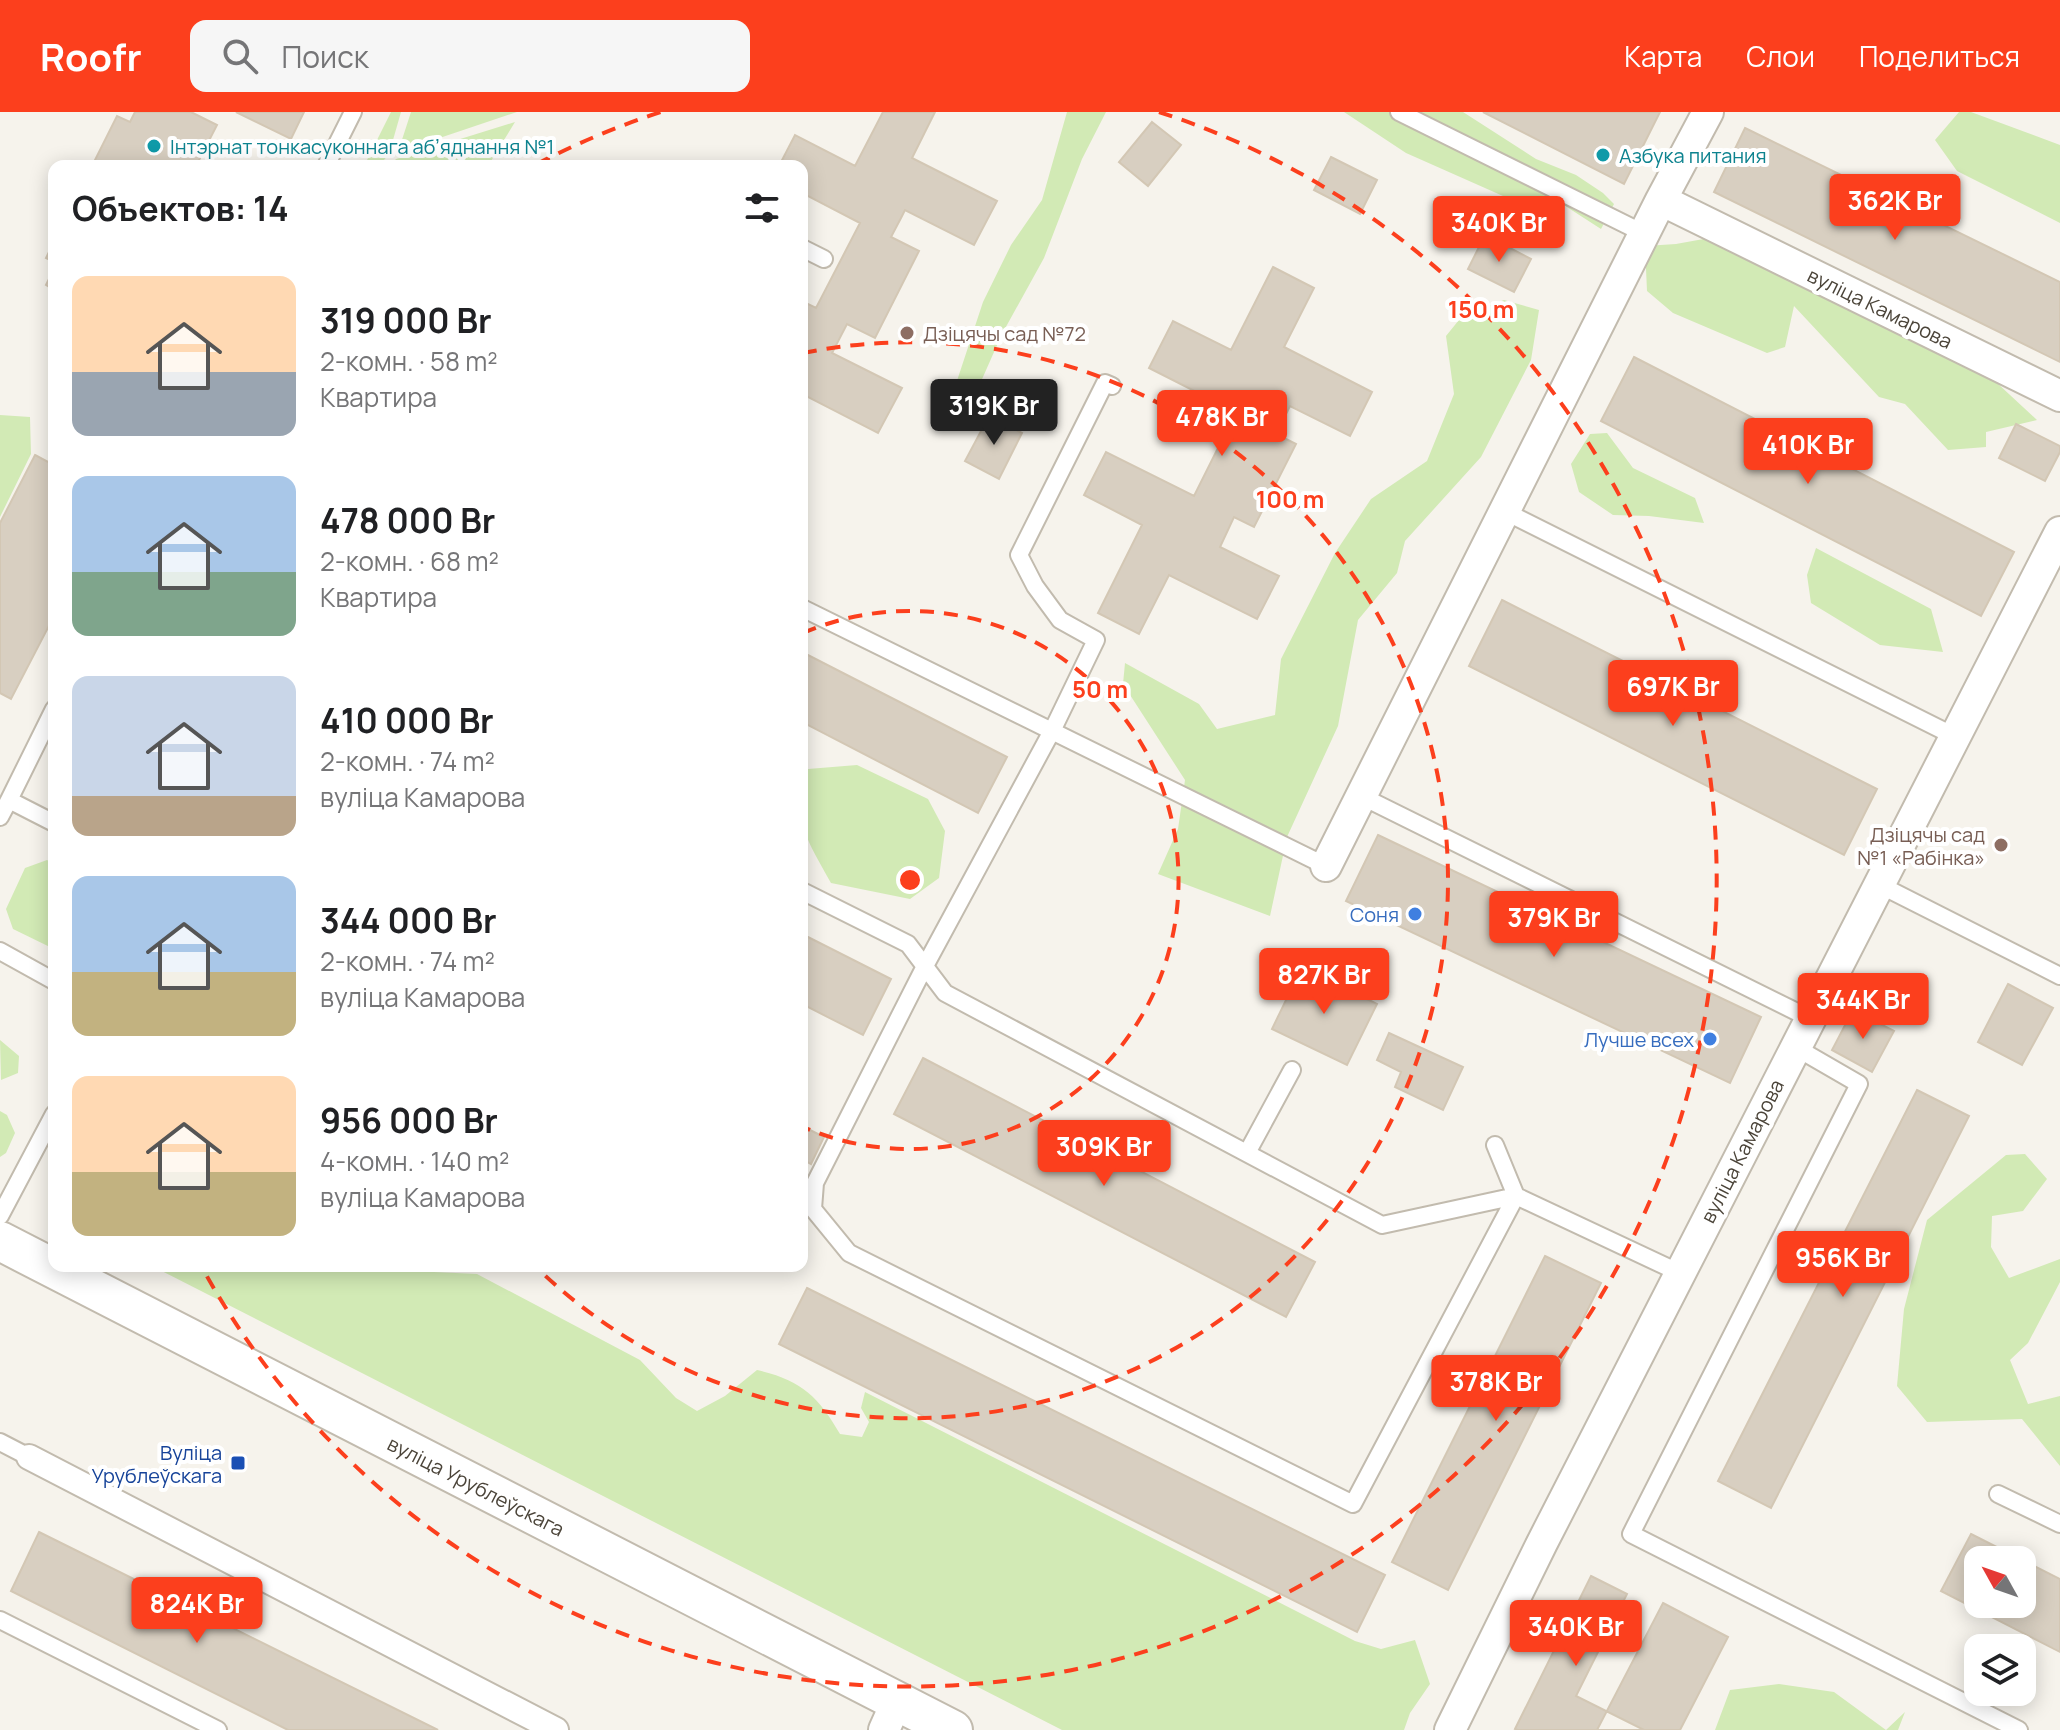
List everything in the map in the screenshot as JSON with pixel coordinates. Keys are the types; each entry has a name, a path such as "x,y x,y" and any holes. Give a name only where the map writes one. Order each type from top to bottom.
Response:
{"street":[{"path":"1326,866 1708,112"},
{"name":"вуліца Камарова","path":"1661,200 2060,396"},
{"name":"вуліца Камарова","path":"1450,1730 1809,1018 2060,532"},
{"name":"вуліца Урублеўскага","path":"0,1241 48,1267"},
{"name":"вуліца Урублеўскага","path":"58,1272 890,1716 953,1730"},
{"path":"29,1457 556,1730"}],"lane":[{"path":"329,160 353,112"},
{"path":"1399,112 1645,234"},
{"path":"808,251 824,259"},
{"path":"1112,386 1105,383 1019,555 1035,586 1060,620 1096,640 1053,729 808,1180 813,1209 849,1253 1353,1504 1516,1196"},
{"path":"1504,511 1954,736"},
{"path":"808,611 1326,866"},
{"path":"0,817 48,721"},
{"path":"1361,796 1809,1018"},
{"path":"9,800 48,820"},
{"path":"1878,884 2060,976"},
{"path":"808,894 908,944 945,993 1382,1225 1516,1196 1680,1273"},
{"path":"0,951 48,978"},
{"path":"1795,1047 1859,1084 1631,1534 2019,1730"},
{"path":"1247,1153 1292,1070"},
{"path":"0,1216 48,1125"},
{"path":"1495,1145 1516,1196"},
{"path":"0,1442 29,1457"},
{"path":"1998,1494 2060,1524"},
{"path":"0,1620 218,1730"}],"green space":[{"path":"391,112 401,112 389,154 384,160 367,160"},
{"path":"411,112 517,112 398,152"},
{"path":"1067,112 1106,112 1082,159 1044,258 1002,334 979,386 948,408 983,302 1011,245 1042,200"},
{"path":"1344,112 1463,112 1536,159 1576,175 1614,204 1601,229 1556,200 1503,196 1406,153"},
{"path":"1959,112 1971,112 2060,145 2060,223 1957,171 1935,140"},
{"path":"515,122 492,160 396,159"},
{"path":"1720,236 1920,337 1996,382 2037,420 1986,432 1986,447 1948,450 1905,404 1879,397 1794,306 1785,347 1767,353 1673,313 1647,291 1645,246"},
{"path":"1504,300 1539,310 1531,360 1481,457 1405,541 1397,573 1358,620 1338,726 1287,837 1270,916 1158,874 1178,829 1185,780 1123,684 1125,663 1199,704 1217,729 1275,715 1281,659 1335,553 1371,499 1427,461 1454,394 1446,336 1463,315"},
{"path":"0,415 30,417 31,454 0,517"},
{"path":"1607,433 1633,468 1695,498 1704,523 1613,515 1579,492 1571,464 1590,434"},
{"path":"1816,548 1931,609 1943,652 1880,645 1811,603 1807,575"},
{"path":"857,765 928,799 945,831 939,878 910,899 831,883 808,839 808,769"},
{"path":"48,861 48,946 13,929 6,909 25,868"},
{"path":"0,1040 19,1056 18,1073 1,1080"},
{"path":"0,1111 7,1115 15,1133 6,1153 0,1157"},
{"path":"2025,1154 2047,1179 2023,1211 1992,1216 1991,1247 2009,1278 2060,1259 2060,1282 2028,1343 2010,1360 2028,1404 2060,1396 2060,1466 2022,1419 1927,1422 1897,1386 1904,1309 1927,1220 2006,1155"},
{"path":"164,1272 477,1274 640,1360 676,1398 697,1411 725,1396 757,1370 785,1379 807,1392 824,1409 840,1434 862,1437 869,1422 861,1408 865,1392 1355,1641 1381,1649 1415,1640 1430,1684 1410,1713 1404,1730 1062,1730"},
{"path":"1779,1684 1834,1692 1886,1730 1715,1730 1730,1690"},
{"path":"1905,1712 1898,1730 1886,1730"}],"building":[{"name":"Інтэрнат тонкасуконнага абʼяднання №1","path":"135,112 191,112 217,125 199,160 95,160 117,116 130,122"},
{"path":"236,112 304,112 291,139"},
{"path":"883,112 935,112 912,158 997,201 974,245 905,210 891,237 919,251 875,338 847,324 832,353 902,388 878,433 808,397 808,304 816,308 860,223 808,196 808,160 782,160 795,135 855,166"},
{"name":"Азбука питания","path":"1483,112 1660,112 1624,184"},
{"path":"1152,122 1181,145 1148,186 1119,162"},
{"path":"1745,128 2060,282 2060,362 1714,192"},
{"path":"1331,157 1377,180 1360,214 1314,190"},
{"path":"1485,235 1531,259 1514,292 1468,269"},
{"path":"1273,267 1314,288 1284,347 1372,392 1350,436 1290,406 1276,434 1296,444 1254,527 1234,517 1220,547 1279,576 1257,619 1169,575 1139,634 1098,613 1142,525 1084,495 1106,452 1194,496 1236,412 1149,368 1173,321 1231,350"},
{"path":"1634,357 2014,552 1981,616 1601,421"},
{"path":"989,416 1022,433 999,479 965,461"},
{"path":"2016,424 2060,446 2045,481 1999,458"},
{"path":"35,455 48,462 48,628 11,699 0,693 0,523"},
{"path":"1502,600 1877,789 1844,855 1469,666"},
{"path":"808,655 1007,757 978,813 808,725"},
{"path":"1378,835 1761,1017 1730,1083 1346,901"},
{"path":"808,937 891,979 863,1035 808,1007"},
{"path":"1302,967 1377,1004 1347,1065 1272,1029"},
{"path":"2008,984 2053,1008 2022,1065 1978,1042"},
{"path":"1853,1010 1894,1031 1872,1072 1832,1050"},
{"path":"1389,1033 1463,1067 1443,1110 1395,1087 1401,1072 1377,1060"},
{"path":"923,1058 1315,1262 1286,1317 894,1114"},
{"path":"1917,1090 1969,1116 1771,1508 1718,1481"},
{"path":"808,1129 824,1137 811,1164 808,1162"},
{"path":"1545,1256 1601,1283 1448,1590 1392,1562"},
{"path":"807,1288 1385,1575 1357,1632 779,1344"},
{"path":"39,1532 438,1730 288,1730 11,1591"},
{"path":"1971,1534 1995,1546 1965,1546"},
{"path":"1964,1547 1964,1603 1941,1591"},
{"path":"2036,1567 2060,1579 2060,1652 2036,1640 2036,1634 2025,1634 1994,1618 2036,1618"},
{"path":"1591,1576 1627,1594 1576,1696 1644,1730 1515,1729"},
{"path":"1663,1603 1728,1637 1680,1730 1597,1730"}],"place":[{"name":"Інтэрнат тонкасуконнага абʼяднання №1","path":"154,146"},
{"name":"Азбука питания","path":"1603,155"},
{"name":"Дзіцячы сад №72","path":"907,333"},
{"name":"Дзіцячы сад №1 «Рабінка»","path":"2001,845"},
{"name":"Соня","path":"1415,914"},
{"name":"Лучше всех","path":"1710,1039"},
{"name":"Вуліца Урублеўскага","path":"238,1463"}]}
